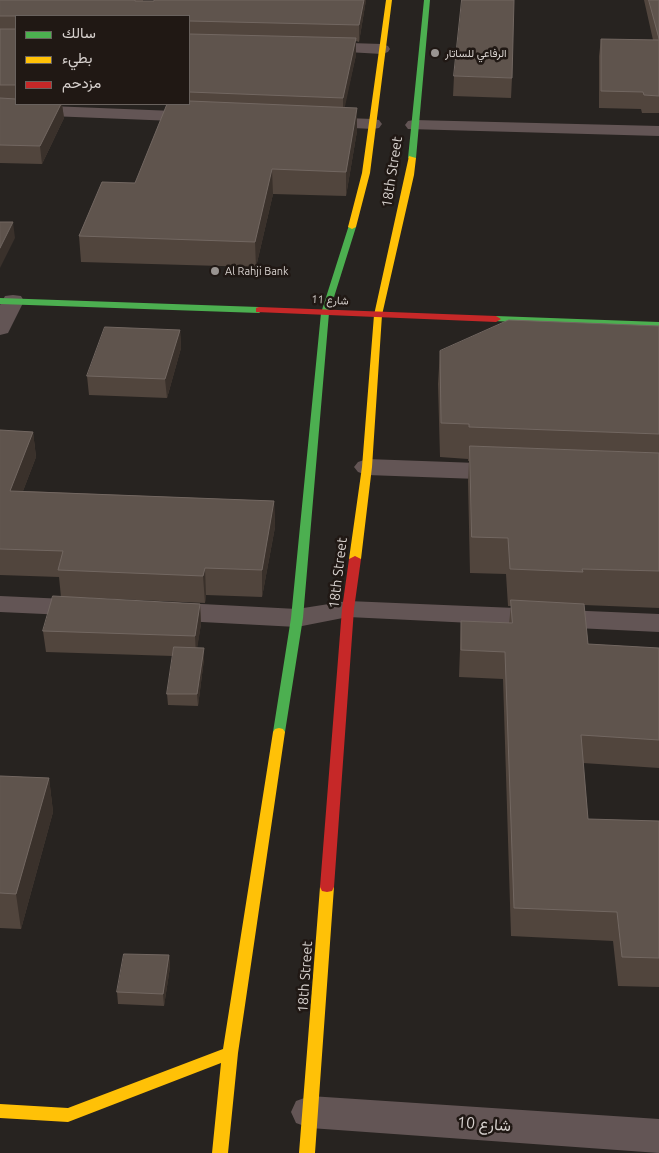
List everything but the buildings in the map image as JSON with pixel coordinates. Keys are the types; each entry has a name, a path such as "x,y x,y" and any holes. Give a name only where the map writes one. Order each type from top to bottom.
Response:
{"street":[{"path":"220,1153 230,1053 297,618 324,312 359,203 366,172 389,0"},
{"name":"18th Street","path":"307,1153 348,609 367,467 378,315 410,175 426,0"},
{"path":"305,47 382,49"},
{"path":"0,110 102,108 216,118"},
{"path":"304,121 373,124"},
{"path":"414,126 659,131"},
{"path":"0,328 7,301"},
{"name":"شارع 11","path":"7,301 659,325"},
{"path":"367,467 532,473"},
{"path":"0,604 109,609"},
{"path":"139,610 297,618 348,609 659,623"},
{"path":"0,1111 68,1114 230,1053"},
{"name":"شارع 10","path":"310,1112 659,1136"}],"traffic: fast":[{"path":"412,158 427,0"},
{"path":"279,732 297,618 325,313 352,227"},
{"path":"0,301 259,310"},
{"path":"496,319 659,325"}],"traffic: slow":[{"path":"352,227 366,173 389,0"},
{"path":"355,559 367,467 378,315 410,175 412,158"},
{"path":"220,1153 230,1053 279,732"},
{"path":"307,1153 327,887"},
{"path":"0,1111 68,1115 230,1053"}],"traffic: jam":[{"path":"259,310 496,319"},
{"path":"327,887 348,609 355,559"}],"place":[{"name":"الرفاعي للساتار","path":"435,53"},
{"name":"Al Rahji Bank","path":"215,271"}]}
